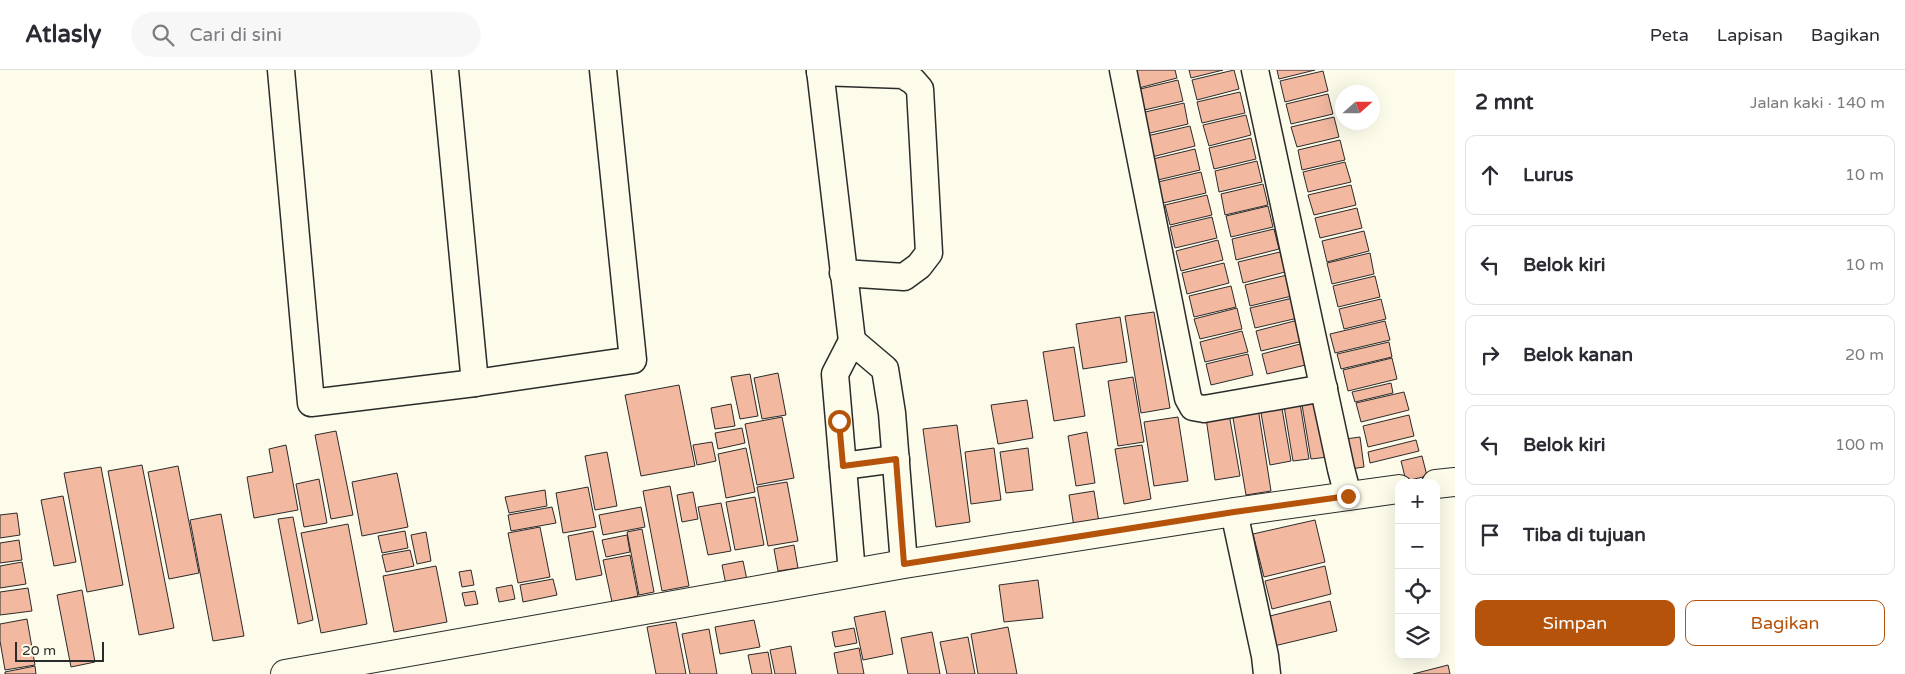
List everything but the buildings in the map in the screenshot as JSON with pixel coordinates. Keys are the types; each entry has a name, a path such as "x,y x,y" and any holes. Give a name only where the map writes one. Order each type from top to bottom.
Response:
{"street":[{"path":"281,70 311,403 475,383 633,360 603,70"},
{"path":"445,70 475,383"},
{"path":"1122,70 1188,398 1193,407 1204,410 1324,388"},
{"path":"1255,70 1348,496"},
{"path":"843,273 904,276 919,266 929,252 920,90 913,81 903,75 820,71 843,273 852,341 835,374 852,573"},
{"path":"852,341 886,369 896,459 904,564"},
{"path":"843,466 896,459"},
{"path":"1440,484 1455,482"},
{"path":"285,674 904,564 1234,512 1395,490"},
{"path":"1234,512 1265,656 1267,674"}],"route":[{"path":"839,421 843,466 896,459 904,564 1348,496"}]}
